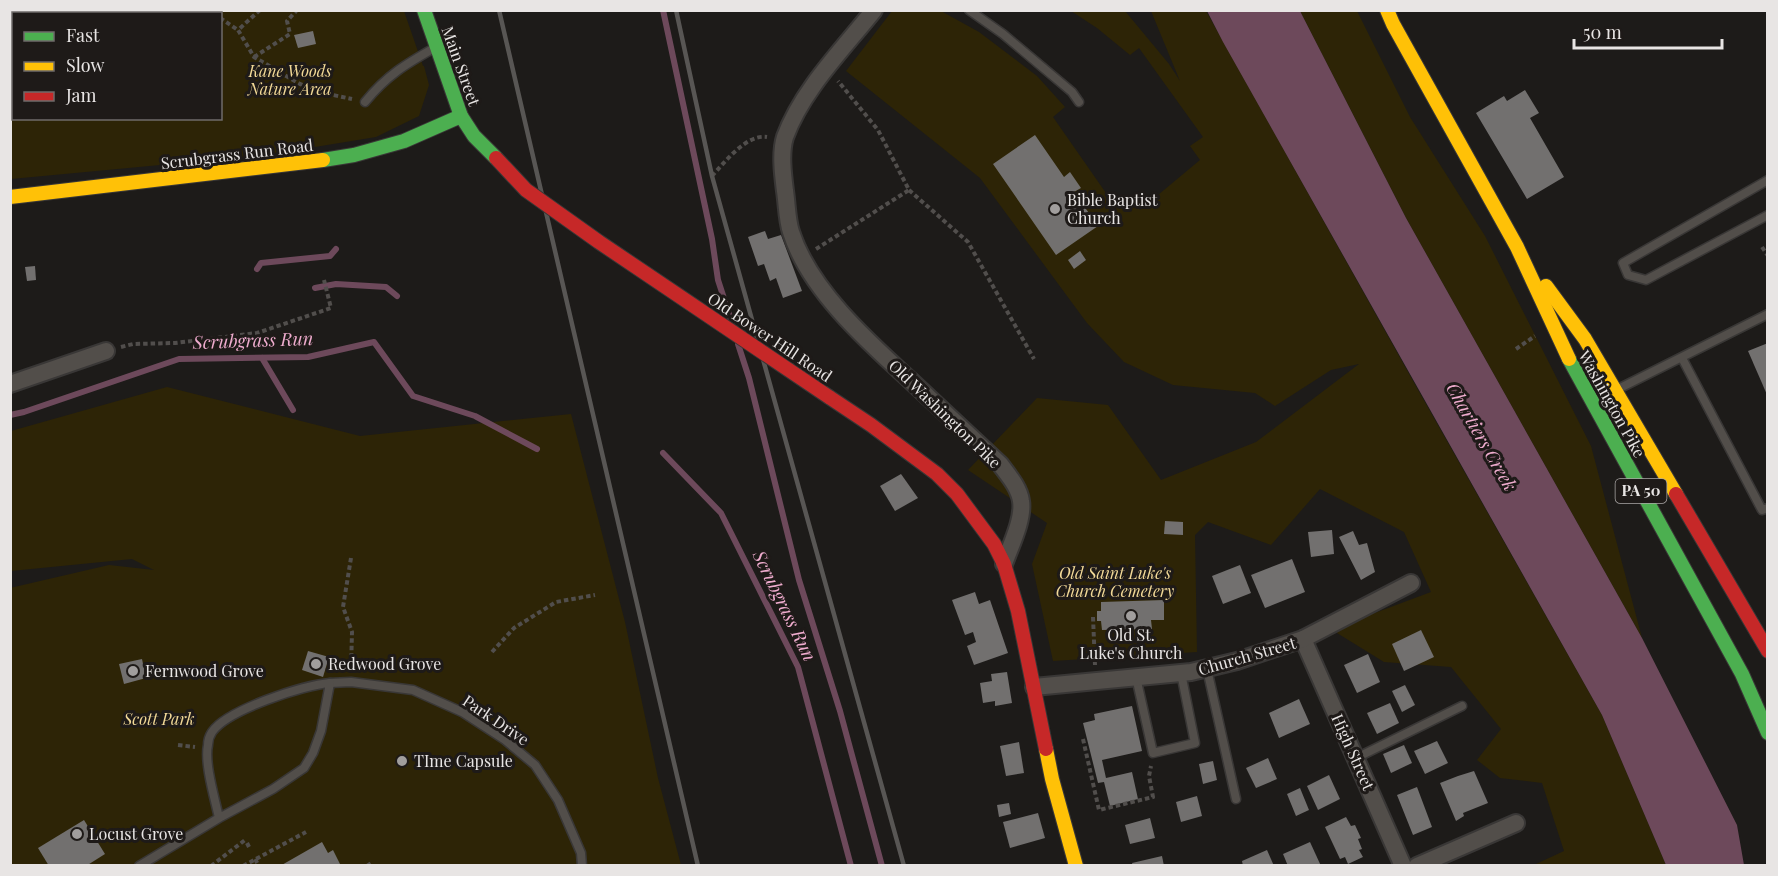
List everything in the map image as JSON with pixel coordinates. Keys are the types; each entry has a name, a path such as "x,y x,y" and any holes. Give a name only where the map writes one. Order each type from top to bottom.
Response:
{"street":[{"name":"Main Street","path":"424,10 461,116 474,135 496,158"},
{"name":"Old Washington Pike","path":"874,10 810,90 792,120 784,139 782,171 790,231 817,281 843,315 873,346 1000,464 1016,487 1021,502 1020,519 1004,564"},
{"name":"Washington Pike","path":"1388,10 1393,24 1517,247 1563,349 1742,674 1767,734"},
{"name":"Scrubgrass Run Road","path":"10,197 354,155 404,141 461,116"},
{"name":"Old Bower Hill Road","path":"496,158 526,190 599,242 871,425 937,474 976,518 994,544 1004,564"},
{"name":"Washington Pike","path":"1517,247 1585,339 1767,651"},
{"path":"10,384 106,351"},
{"path":"1004,564 1018,611 1052,778 1076,866"},
{"name":"Church Street","path":"1034,687 1181,673 1237,661 1303,639 1411,583"},
{"name":"High Street","path":"1303,639 1403,866"},
{"path":"1417,866 1516,823"}],"lane":[{"path":"969,10 1003,34 1072,92 1079,102"},
{"path":"365,102 382,81 405,64 437,47"},
{"path":"1767,180 1623,263 1628,275 1646,280 1767,215"},
{"path":"1615,390 1767,314"},
{"path":"1682,358 1762,510 1767,508"},
{"path":"1207,669 1236,799"},
{"path":"1136,677 1153,753 1195,743 1181,673"},
{"name":"Park Drive","path":"219,818 206,756 211,733 228,717 314,684 351,682 413,690 462,712 505,740 535,765 558,800 581,853 582,866"},
{"path":"139,866 273,789 304,768 314,753 321,731 330,683"},
{"path":"1356,758 1462,706"}],"path":[{"path":"238,30 260,10"},
{"path":"254,57 290,34 287,21 297,10"},
{"path":"222,19 238,30 254,57 300,84 365,102"},
{"path":"827,69 878,130 909,190 968,242 1034,359"},
{"path":"712,176 738,148 760,136 784,139"},
{"path":"802,257 909,190"},
{"path":"1762,247 1767,256"},
{"path":"106,351 133,344 175,343 257,333 331,308 324,280"},
{"path":"1516,349 1536,336"},
{"path":"351,558 342,607 352,632 351,682"},
{"path":"492,652 514,628 556,602 595,595"},
{"path":"1093,617 1096,681"},
{"path":"1083,740 1099,810 1153,796 1149,776 1153,753"},
{"path":"178,745 197,747"},
{"path":"243,866 306,832"},
{"path":"211,866 247,843"},
{"path":"255,858 259,866"},
{"path":"367,866 373,862"}],"green space":[{"name":"Kane Woods Nature Area","path":"11,11 404,11 429,85 419,116 376,137 266,155 11,179"},
{"name":"Old Saint Luke's Church Cemetery","path":"892,11 941,11 979,32 1037,76 1065,107 1053,117 1115,206 1127,196 1140,210 1200,160 1190,146 1203,137 1139,48 1130,55 1097,28 1071,11 1125,11 1169,64 1180,81 1151,11 1206,11 1602,715 1666,865 1538,866 1536,864 1564,851 1542,783 1500,778 1477,760 1501,729 1451,667 1384,662 1337,633 1340,626 1431,592 1404,532 1320,489 1271,545 1208,522 1195,535 1197,652 1053,661 1032,564 1047,523 968,470 1037,398 1108,405 1161,480 1256,442 1359,364 1331,370 1275,406 1255,393 1173,385 1124,362 1087,323 980,178 846,71"},
{"path":"1300,11 1357,11 1410,117 1485,236 1591,446 1642,638 1406,218"},
{"name":"Scott Park","path":"167,387 360,436 571,414 625,622 658,778 681,865 11,865 10,588 109,565 154,570 132,559 11,571 11,431"}],"water":[{"name":"Chartiers Creek","path":"1207,11 1300,11 1406,218 1642,638 1737,825 1744,865 1666,865 1602,715"}],"building":[{"path":"313,31 316,44 298,48 294,35"},
{"path":"1525,90 1539,113 1530,118 1564,177 1527,199 1476,113 1504,96 1507,101"},
{"name":"Bible Baptist Church","path":"1035,135 1064,177 1070,172 1081,188 1074,192 1098,226 1056,255 993,164"},
{"path":"765,231 768,239 781,235 802,291 783,298 776,278 770,281 764,264 758,266 748,237"},
{"path":"1080,251 1086,260 1074,269 1068,260"},
{"path":"35,266 36,280 27,281 25,267"},
{"path":"1768,343 1768,397 1748,351"},
{"path":"901,474 918,498 895,511 880,486"},
{"path":"1165,521 1183,522 1183,535 1164,534"},
{"path":"1332,530 1334,554 1311,557 1308,532"},
{"path":"1353,531 1359,545 1367,543 1375,572 1361,580 1339,537"},
{"path":"1292,559 1305,592 1265,608 1251,575"},
{"path":"1240,565 1251,593 1223,604 1212,576"},
{"path":"975,592 979,604 990,600 1008,653 974,665 967,646 976,642 973,632 965,635 952,600"},
{"name":"Old St. Luke's Church","path":"1164,600 1164,620 1151,620 1152,629 1102,630 1101,621 1097,621 1097,611 1101,611 1101,602"},
{"path":"1421,630 1434,657 1404,671 1392,644"},
{"name":"Redwood Grove","path":"308,651 329,657 323,677 302,670"},
{"path":"1368,654 1380,682 1357,693 1344,665"},
{"name":"Fernwood Grove","path":"142,659 146,678 124,684 119,664"},
{"path":"1007,672 1012,703 995,706 995,701 983,703 980,683 992,681 991,674"},
{"path":"1405,685 1415,705 1402,712 1392,691"},
{"path":"1299,699 1310,724 1279,738 1269,713"},
{"path":"1390,703 1399,723 1377,734 1367,713"},
{"path":"1132,706 1142,751 1102,760 1106,778 1132,772 1138,799 1110,806 1104,782 1098,783 1083,723 1095,720 1094,714"},
{"path":"1437,741 1448,763 1425,774 1414,751"},
{"path":"1019,742 1024,773 1006,776 1000,746"},
{"path":"1404,745 1412,763 1391,773 1383,754"},
{"path":"1268,758 1277,779 1256,788 1246,768"},
{"path":"1213,761 1217,780 1203,784 1199,764"},
{"path":"1474,771 1488,803 1463,813 1464,816 1456,821 1440,783"},
{"path":"1329,775 1340,799 1318,810 1307,786"},
{"path":"1417,787 1432,827 1413,835 1397,795"},
{"path":"1300,788 1309,810 1296,816 1287,794"},
{"path":"1197,796 1202,816 1181,822 1176,802"},
{"path":"1009,803 1011,814 999,817 997,805"},
{"path":"1038,813 1045,838 1010,848 1003,822"},
{"path":"1346,817 1351,826 1355,825 1361,838 1358,839 1362,849 1359,850 1363,857 1348,864 1345,857 1340,859 1325,827"},
{"path":"1150,818 1155,838 1130,844 1125,825"},
{"name":"Locust Grove","path":"84,820 105,854 86,866 49,866 38,848"},
{"path":"322,842 328,853 333,850 341,866 280,866"},
{"path":"1310,842 1321,866 1288,866 1283,854"},
{"path":"1267,850 1274,866 1243,866 1242,861"},
{"path":"1162,856 1164,866 1133,866 1132,863"}],"waterway":[{"path":"663,10 712,239 718,280 732,323"},
{"path":"257,269 261,263 330,256 336,249"},
{"path":"315,288 336,284 386,287 397,296"},
{"name":"Scrubgrass Run","path":"10,415 179,359 308,357 374,342 413,396 475,416 537,449"},
{"path":"738,344 749,378 799,580 840,711 882,866"},
{"path":"262,358 293,410"},
{"name":"Scrubgrass Run","path":"663,453 721,513 798,667 851,866"}],"railway":[{"path":"499,10 698,866"},
{"path":"676,10 712,176 904,866"}],"traffic: fast":[{"path":"424,10 461,116 474,136 496,158"},
{"path":"323,160 354,155 404,141 461,116"},
{"path":"1569,359 1742,674 1768,733"}],"traffic: slow":[{"path":"1387,10 1517,247 1569,359"},
{"path":"10,197 323,160"},
{"path":"1546,286 1585,339 1676,494"},
{"path":"1046,749 1076,866"}],"traffic: jam":[{"path":"496,158 526,190 829,397"},
{"path":"829,397 937,474 957,494 994,544 1004,564 1018,611 1046,749"},
{"path":"1676,494 1768,651"}],"place":[{"name":"Bible Baptist Church","path":"1055,209"},
{"name":"Old St. Luke's Church","path":"1131,616"},
{"name":"Redwood Grove","path":"316,664"},
{"name":"Fernwood Grove","path":"133,671"},
{"name":"TIme Capsule","path":"402,761"},
{"name":"Locust Grove","path":"77,834"}]}
